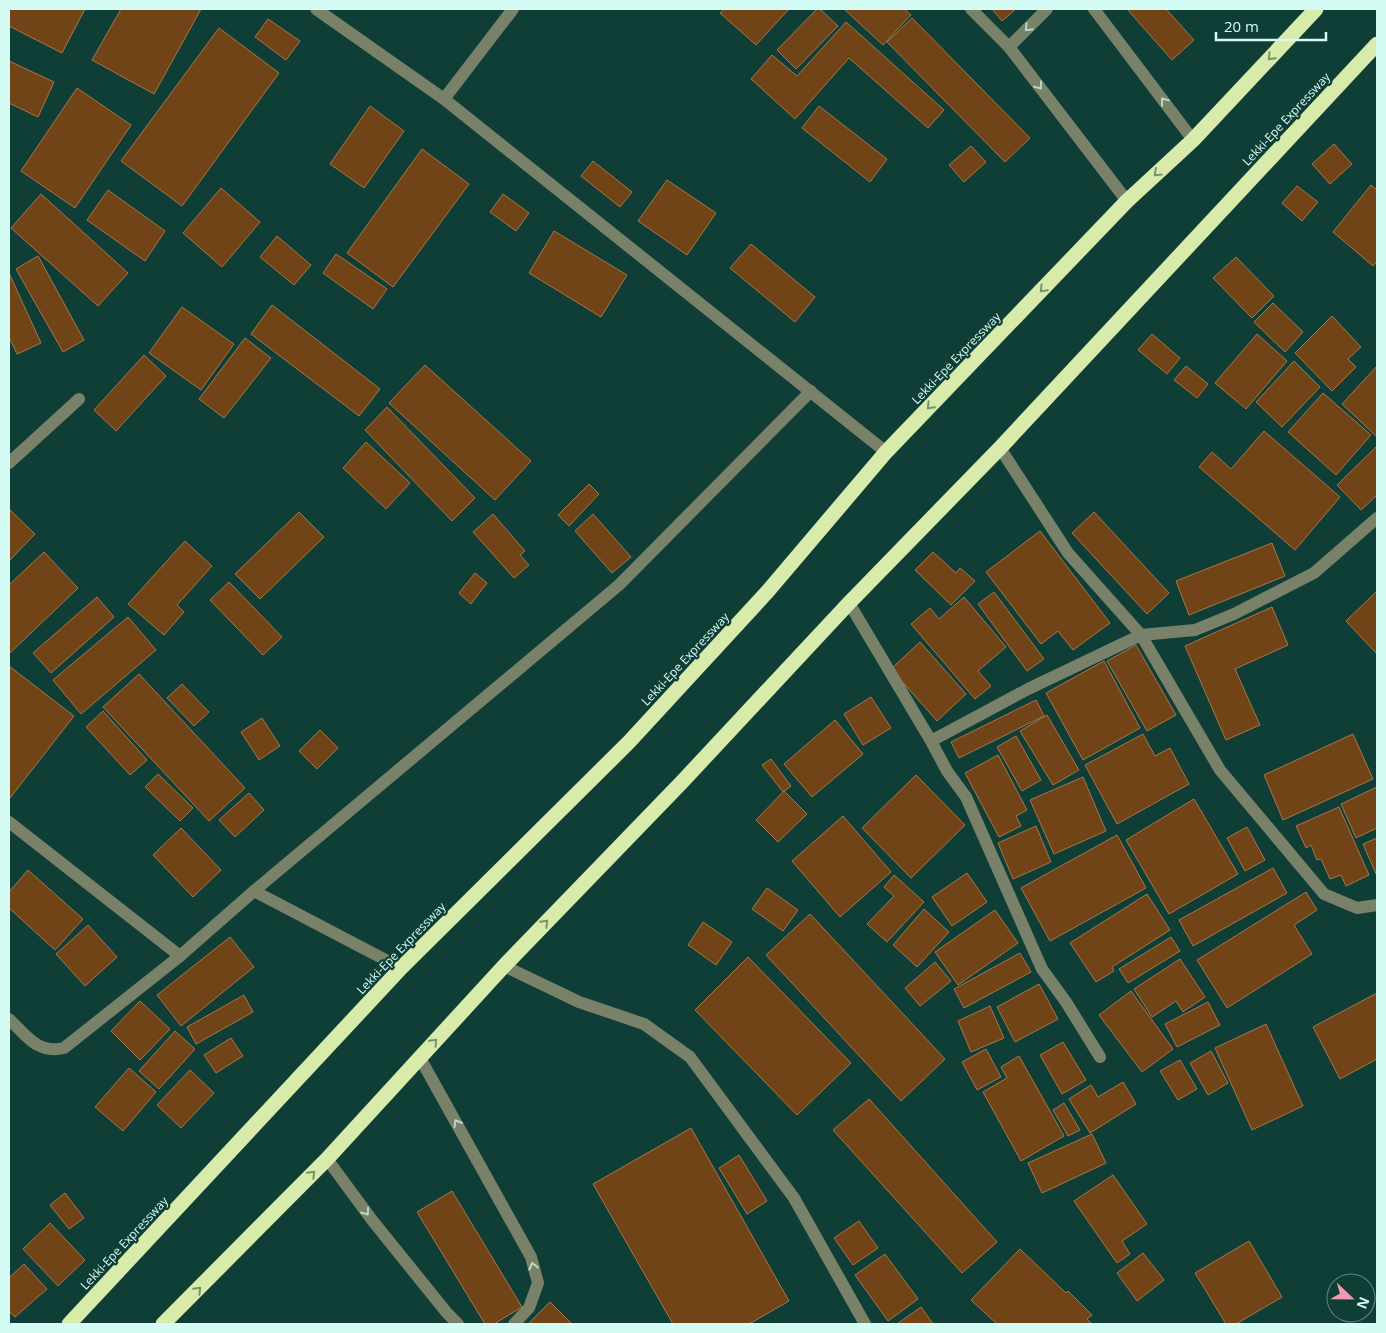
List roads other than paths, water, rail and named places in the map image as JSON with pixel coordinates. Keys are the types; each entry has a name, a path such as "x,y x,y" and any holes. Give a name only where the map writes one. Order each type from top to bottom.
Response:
{"highway":[{"name":"Lekki-Epe Expressway","path":"69,1324 401,968 629,742 768,592 886,452 1127,201 1193,140 1316,9"},
{"name":"Lekki-Epe Expressway","path":"163,1324 327,1159 504,966 712,751 849,603 1000,448 1377,44"}],"street":[{"path":"316,9 444,99 886,452"},
{"path":"444,99 513,9"},
{"path":"970,9 1009,47 1127,201"},
{"path":"1009,47 1047,9"},
{"path":"1094,9 1193,140"},
{"path":"9,1019 38,1046 46,1050 64,1048 180,956 254,891 619,585 811,391"},
{"path":"9,463 79,399"},
{"path":"1000,448 1068,553 1141,635 1220,770 1324,894 1357,908 1377,905"},
{"path":"931,741 1028,689 1141,635 1195,630 1234,614 1314,573 1377,518"},
{"path":"849,603 947,771 966,797 1042,969 1066,1002 1100,1057"},
{"path":"9,822 180,956"},
{"path":"254,891 401,968"},
{"path":"504,966 579,1002 644,1024 690,1057 794,1198 865,1324"},
{"path":"420,1058 531,1257 538,1283 529,1308 514,1324"},
{"path":"327,1159 372,1220 458,1324"}]}
